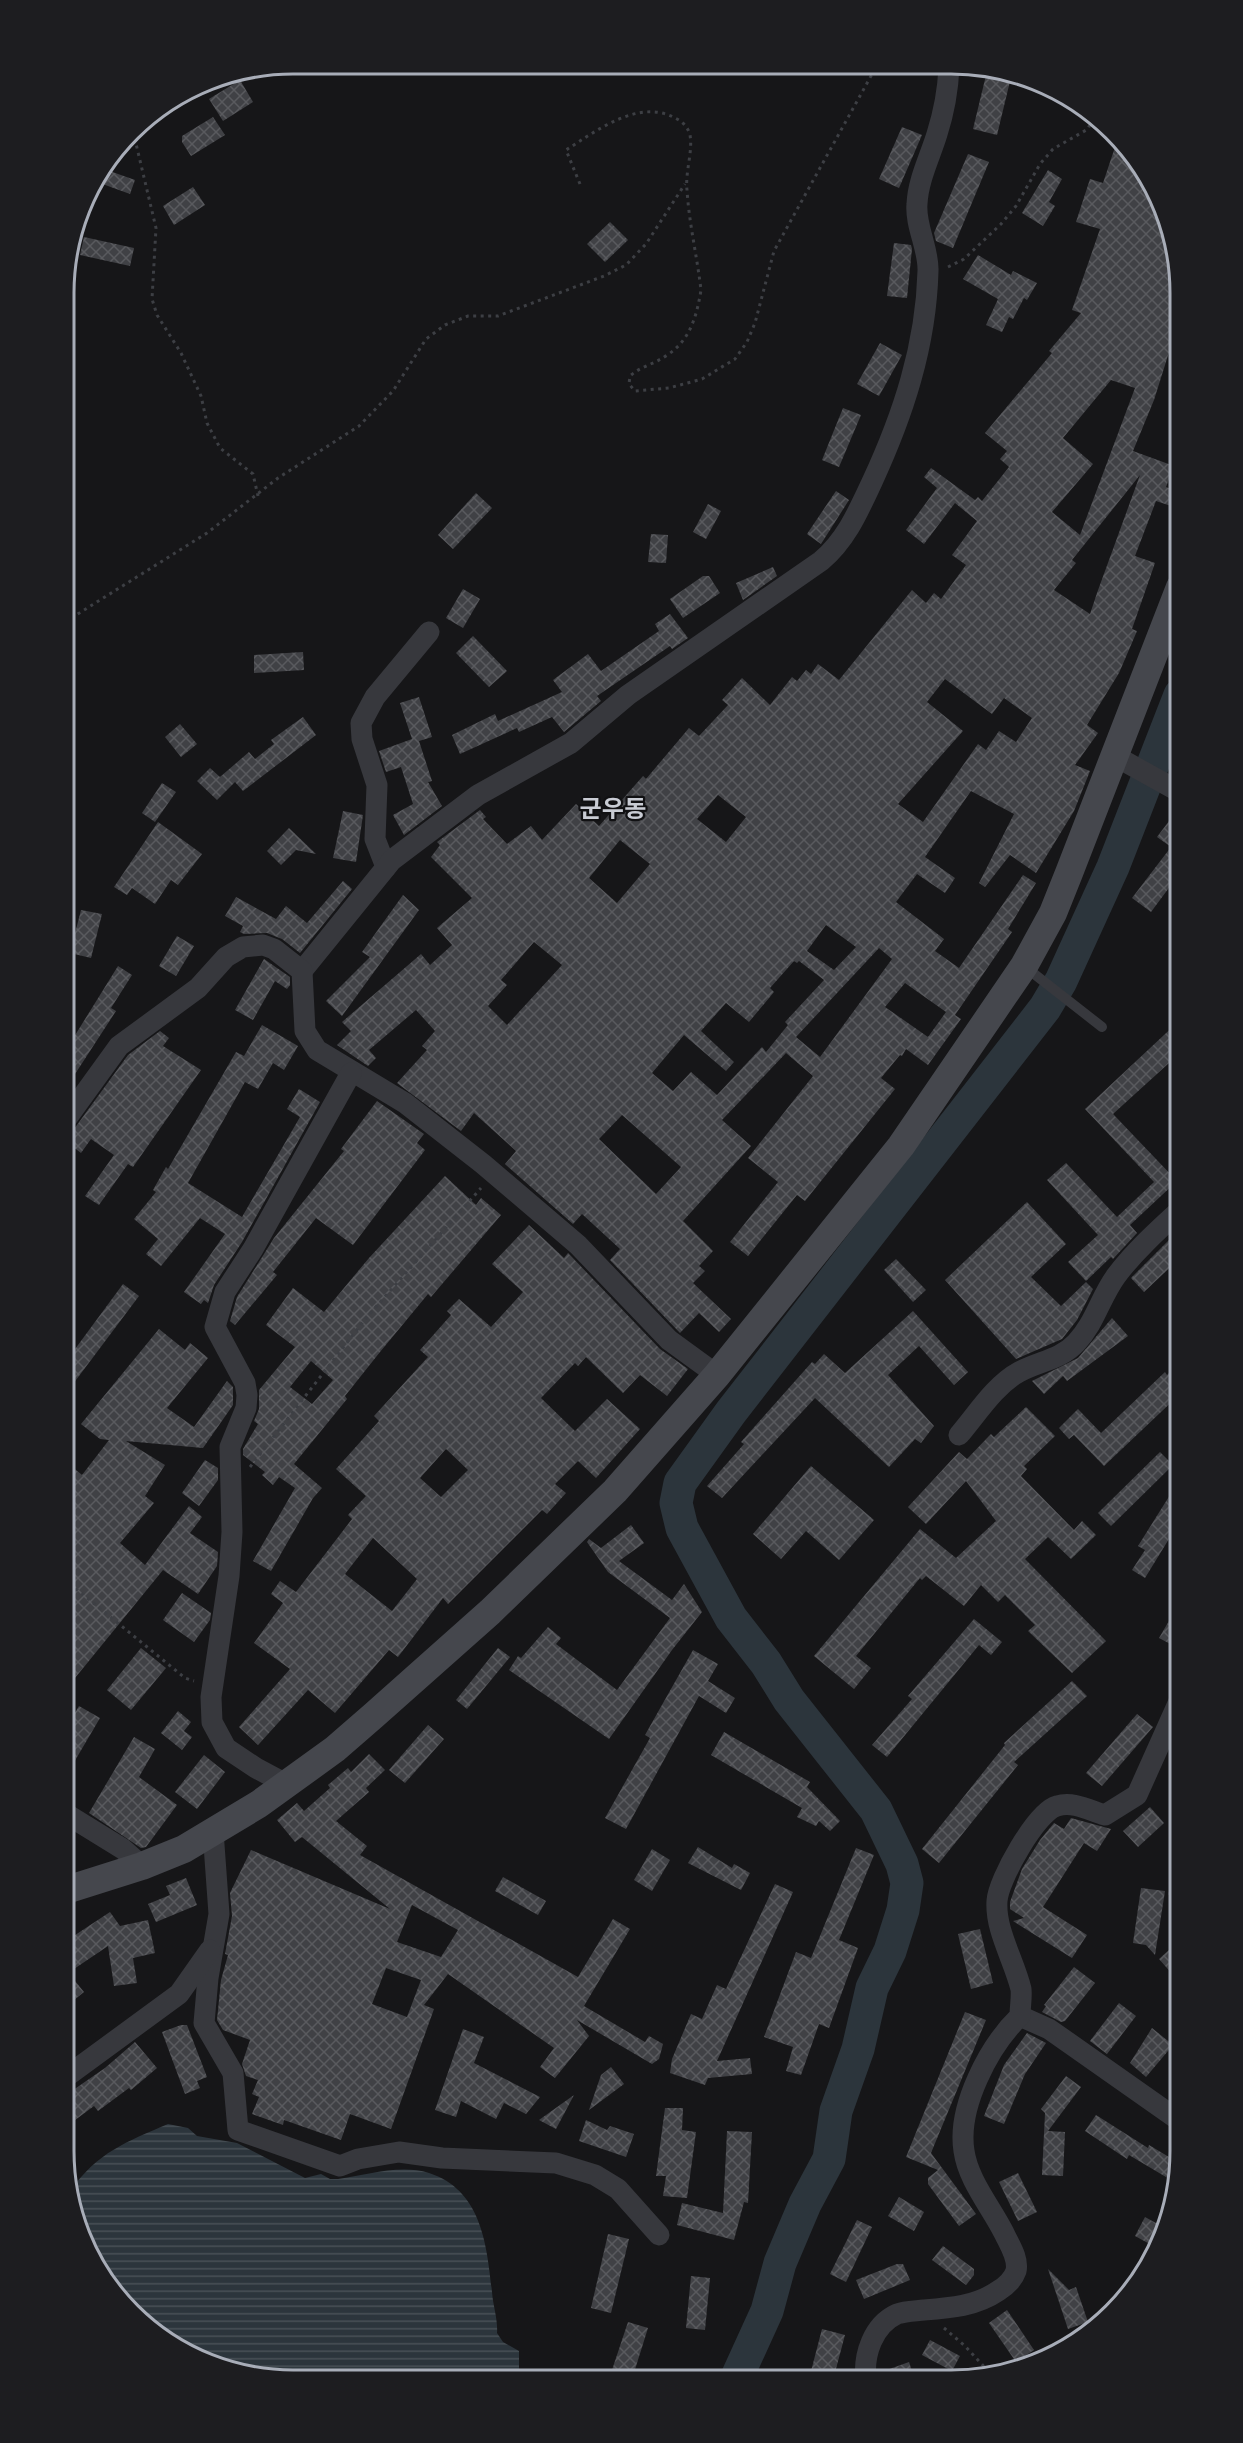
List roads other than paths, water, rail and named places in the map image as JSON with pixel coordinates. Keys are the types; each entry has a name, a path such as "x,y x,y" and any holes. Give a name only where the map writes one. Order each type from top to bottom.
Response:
{"street":[{"path":"717,1375 669,1340 578,1245 494,1173 405,1104 361,1075 351,1073 316,1050 305,1032 302,971 392,860 478,795 571,743 628,695 782,590 834,550 852,524 901,412 916,364 929,270 916,207 919,187 947,97 949,74"},
{"path":"74,1888 142,1866 184,1849 259,1804 342,1743 490,1612 615,1491 717,1375 901,1146 1031,971 1053,913 1124,760 1170,618"},
{"path":"386,867 375,839 376,785 362,740 361,723 375,697 429,632"},
{"path":"1124,760 1170,786"},
{"path":"74,1108 118,1046 198,988 226,957 243,947 263,945 274,949 302,971"},
{"path":"286,1784 226,1748 212,1722 212,1688 229,1576 230,1447 246,1408 247,1395 245,1383 215,1327 225,1292 253,1249 351,1073"},
{"path":"959,1435 1002,1386 1018,1373 1041,1362 1059,1358 1075,1344 1098,1314 1116,1277 1170,1220"},
{"path":"866,2370 867,2352 873,2339 882,2326 897,2314 982,2301 1008,2285 1015,2273 1017,2263 1010,2244 970,2171 964,2141 964,2122 975,2086 990,2055 1020,2016 1021,1992 1001,1926 997,1899 1015,1857 1042,1816 1054,1806 1070,1803 1105,1815 1137,1795 1170,1721"},
{"path":"74,1819 123,1849 142,1866"},
{"path":"213,1831 219,1914 204,2022 233,2073 238,2130 340,2166 358,2159 399,2152 442,2158 556,2163 595,2175 618,2189 659,2235"},
{"path":"74,2071 179,1994 214,1945"},
{"path":"1020,2016 1049,2029 1170,2114"}],"lane":[{"path":"1031,971 1102,1027"}],"waterway":[{"path":"740,2370 767,2311 780,2263 805,2204 829,2159 836,2111 858,2049 872,1988 890,1951 903,1910 907,1883 902,1864 876,1810 789,1700 766,1663 731,1618 682,1528 676,1503 680,1483 731,1412 1045,1008 1061,981 1113,867 1170,721"}],"district":[{"name":"군우동","path":"613,809"}]}
